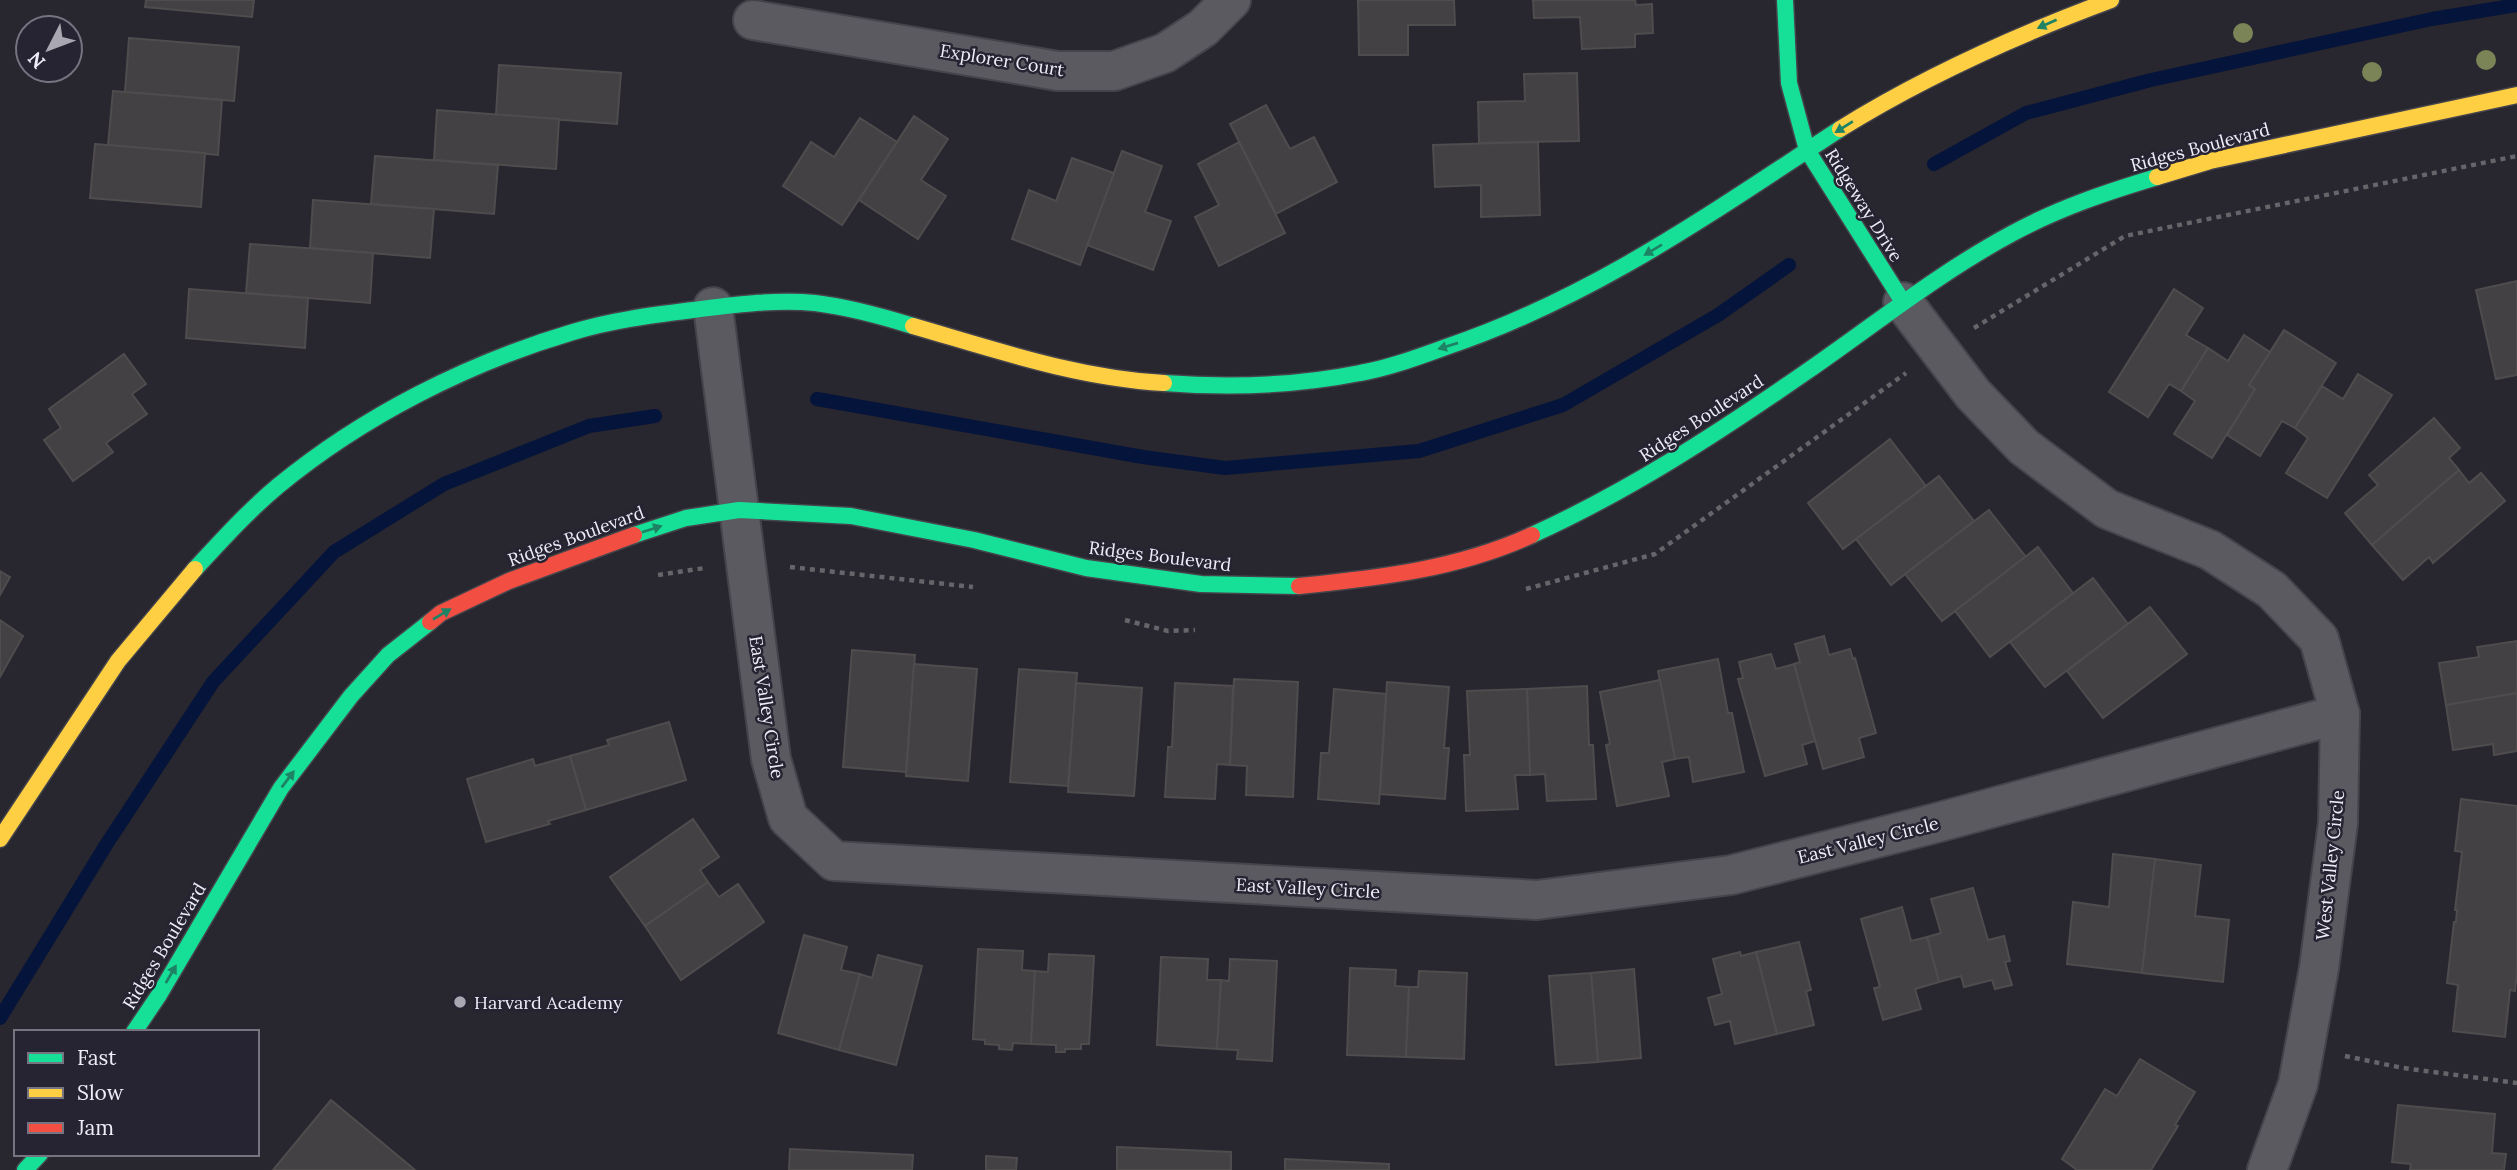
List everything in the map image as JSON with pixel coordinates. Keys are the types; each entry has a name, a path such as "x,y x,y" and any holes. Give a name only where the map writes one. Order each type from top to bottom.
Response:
{"street":[{"name":"Explorer Court","path":"753,20 1058,71 1114,71 1165,53 1203,28 1231,0"},
{"name":"Ridgeway Drive","path":"1785,0 1789,83 1807,150 1903,302"},
{"path":"0,839 117,663 167,600 232,530 279,485 350,435 421,394 500,358 555,338 612,322 713,307 826,304 899,321 1037,363 1131,380 1285,385 1364,372 1466,341 1551,307 1623,268 1712,214 1882,103 1966,60 2063,17 2111,0"},
{"name":"Ridges Boulevard","path":"135,1030 159,995 281,788 351,696 388,655 441,613 509,581 614,541 686,518 739,510 851,516 974,540 1086,568 1200,584 1295,586 1378,578 1447,565 1510,545 1589,509 1672,462 1806,372 1903,302 2013,233 2088,198 2210,161 2517,95"},
{"name":"West Valley Circle","path":"1903,302 1973,394 2024,447 2107,509 2210,550 2272,590 2319,639 2340,714 2338,823 2319,968 2298,1084 2267,1170"},
{"name":"East Valley Circle","path":"713,307 771,759 788,818 834,861 1536,900 1731,875 2340,714"},
{"path":"25,1170 38,1156"}],"path":[{"path":"1939,349 2125,236 2517,156"},
{"path":"653,576 745,562"},
{"path":"2304,1047 2403,1068 2517,1083"}],"building":[{"path":"146,0 254,0 252,17 145,7"},
{"path":"1358,0 1454,0 1455,25 1408,25 1408,55 1359,55"},
{"path":"1533,0 1635,0 1636,5 1652,4 1653,33 1635,34 1635,47 1582,49 1580,17 1534,18"},
{"path":"129,38 239,47 234,101 125,92"},
{"path":"499,65 621,73 617,124 496,115"},
{"path":"1577,73 1579,141 1479,143 1478,102 1525,101 1524,74"},
{"path":"113,91 222,100 218,155 108,145"},
{"path":"1266,105 1290,149 1314,137 1337,182 1276,214 1230,124"},
{"path":"437,110 559,119 556,169 434,160"},
{"path":"914,116 948,139 921,180 946,196 918,239 859,200"},
{"path":"860,118 897,142 842,225 783,186 811,142 834,157"},
{"path":"1239,142 1285,233 1219,266 1195,217 1219,205 1198,164"},
{"path":"1538,142 1540,215 1481,217 1481,185 1435,187 1433,145"},
{"path":"95,144 205,153 201,207 90,198"},
{"path":"1122,151 1162,166 1145,212 1171,221 1153,270 1087,245"},
{"path":"375,156 498,165 494,214 371,204"},
{"path":"1072,158 1114,173 1080,265 1012,239 1029,190 1056,201"},
{"path":"313,200 434,209 430,258 310,248"},
{"path":"250,244 373,253 370,303 246,293"},
{"path":"2517,281 2517,375 2496,379 2476,290"},
{"path":"189,289 308,298 305,348 186,338"},
{"path":"2174,289 2203,308 2186,335 2208,348 2181,391 2169,384 2148,417 2109,392"},
{"path":"2284,330 2336,363 2295,428 2282,421 2260,456 2227,435 2255,389 2249,385"},
{"path":"2244,335 2270,352 2249,385 2255,389 2212,458 2174,434 2195,401 2181,391 2208,348 2228,361"},
{"path":"124,354 146,384 132,394 147,414 106,443 113,452 73,481 44,440 61,428 49,409"},
{"path":"2358,374 2392,395 2327,498 2286,473 2308,438 2295,428 2322,386 2343,399"},
{"path":"2434,418 2460,448 2449,458 2459,470 2372,545 2345,513 2378,485 2369,475"},
{"path":"1890,439 1926,486 1843,549 1808,503"},
{"path":"2459,470 2469,483 2481,473 2505,501 2433,563 2429,557 2403,580 2372,545"},
{"path":"1939,476 1974,521 1891,585 1856,539"},
{"path":"1989,510 2026,557 1942,621 1905,574"},
{"path":"2038,547 2073,593 1990,657 1955,611"},
{"path":"0,571 10,577 0,595"},
{"path":"2093,578 2128,624 2045,687 2010,642"},
{"path":"2150,607 2187,654 2103,718 2067,671"},
{"path":"0,620 23,636 0,677"},
{"path":"1824,636 1829,655 1850,649 1853,659 1855,658 1876,733 1859,738 1864,757 1823,769 1794,664 1800,662 1795,644"},
{"path":"2517,641 2517,693 2446,705 2439,663 2479,657 2477,647"},
{"path":"852,650 915,655 906,772 843,767"},
{"path":"1771,654 1776,669 1794,664 1815,741 1802,745 1807,764 1765,776 1738,679 1743,678 1739,662"},
{"path":"1718,659 1728,713 1732,713 1744,772 1693,782 1689,757 1675,759 1658,671"},
{"path":"914,664 977,669 968,781 906,776"},
{"path":"1019,669 1077,673 1068,786 1010,782"},
{"path":"1234,679 1298,682 1293,797 1246,795 1247,766 1230,765"},
{"path":"1660,680 1675,759 1662,762 1669,796 1617,806 1606,745 1610,744 1600,692"},
{"path":"1387,682 1449,687 1444,748 1449,748 1445,799 1380,794"},
{"path":"1076,683 1142,688 1134,796 1068,792"},
{"path":"1175,683 1233,686 1230,765 1217,764 1215,799 1165,797 1168,747 1172,747"},
{"path":"1587,686 1589,745 1593,745 1596,799 1547,801 1545,774 1530,775 1527,689"},
{"path":"1334,689 1386,694 1379,804 1318,799 1321,753 1329,753"},
{"path":"1527,689 1530,775 1515,775 1518,809 1466,811 1464,755 1470,755 1467,691"},
{"path":"2517,693 2517,751 2494,755 2493,744 2453,750 2446,705"},
{"path":"669,722 686,780 586,810 570,756 609,745 607,740"},
{"path":"570,756 586,810 548,821 550,824 486,842 467,779 533,759 535,766"},
{"path":"2461,799 2517,806 2517,972 2515,991 2510,990 2505,1037 2453,1031 2458,985 2447,983 2462,852 2455,851"},
{"path":"693,819 719,857 700,870 708,882 645,926 610,877"},
{"path":"2113,854 2155,859 2142,973 2067,964 2073,902 2109,907"},
{"path":"2155,859 2201,865 2195,916 2229,920 2223,982 2142,973"},
{"path":"708,882 719,897 738,884 764,922 681,980 645,926"},
{"path":"1973,888 1988,940 2004,936 2010,961 2005,962 2012,985 1995,989 1992,980 1964,987 1961,976 1939,982 1927,937 1941,933 1931,899"},
{"path":"1902,907 1911,941 1927,937 1939,982 1915,989 1921,1009 1883,1020 1874,988 1880,987 1861,919"},
{"path":"804,935 847,947 841,970 860,974 839,1050 778,1033"},
{"path":"1799,942 1811,990 1806,991 1814,1025 1777,1034 1756,952"},
{"path":"978,949 1023,951 1022,970 1035,971 1031,1044 1013,1043 1012,1050 999,1049 999,1045 985,1044 985,1040 973,1039"},
{"path":"1740,952 1741,956 1756,952 1777,1034 1735,1044 1730,1021 1715,1025 1708,998 1722,994 1713,959"},
{"path":"1049,954 1094,956 1089,1044 1081,1044 1081,1049 1056,1052 1056,1045 1031,1044 1035,971 1048,972"},
{"path":"878,955 922,966 896,1065 839,1050 860,974 872,978"},
{"path":"1161,957 1208,959 1207,980 1221,980 1217,1049 1157,1045"},
{"path":"1230,959 1277,961 1272,1061 1237,1059 1238,1050 1217,1049 1221,980 1229,981"},
{"path":"1350,968 1396,970 1395,986 1409,987 1406,1057 1347,1055"},
{"path":"1634,969 1641,1058 1598,1062 1591,973"},
{"path":"1419,971 1467,973 1464,1059 1406,1057 1409,987 1418,987"},
{"path":"1591,973 1598,1062 1556,1065 1549,976"},
{"path":"2140,1059 2195,1092 2175,1125 2178,1126 2151,1170 2077,1170 2062,1159 2105,1089 2117,1096"},
{"path":"331,1100 415,1170 273,1170"},
{"path":"2398,1105 2495,1114 2492,1153 2506,1154 2504,1170 2410,1170 2411,1164 2392,1162"},
{"path":"1117,1147 1231,1152 1231,1170 1117,1170"},
{"path":"790,1149 913,1155 912,1170 789,1170"},
{"path":"986,1156 1017,1158 1016,1170 986,1170"},
{"path":"1285,1159 1389,1164 1389,1170 1285,1170"}],"waterway":[{"path":"1934,164 2026,113 2151,80 2432,19 2517,5"},
{"path":"817,399 1143,457 1225,468 1419,451 1563,405 1718,315 1789,265"},
{"path":"0,1018 106,845 213,682 334,552 444,484 589,426 655,416"}],"traffic: fast":[{"path":"1785,0 1789,83 1807,150 1903,302"},
{"path":"1164,383 1262,385 1336,377 1393,365 1500,327 1552,304 1650,251 1840,129"},
{"path":"1532,535 1603,500 1706,439 1986,248 2066,208 2157,177"},
{"path":"195,569 235,526 278,486 345,437 418,394 495,359 534,345 618,321 769,302 827,305 913,326"},
{"path":"634,535 686,518 739,510 851,516 974,540 1086,568 1201,584 1299,586"},
{"path":"135,1030 159,995 281,788 351,696 388,655 430,622"},
{"path":"25,1170 38,1156"}],"traffic: slow":[{"path":"1840,129 1905,91 1972,58 2111,0"},
{"path":"2157,177 2210,161 2517,95"},
{"path":"913,326 1068,369 1164,383"},
{"path":"0,839 118,661 195,569"}],"traffic: jam":[{"path":"430,622 441,613 509,581 634,535"},
{"path":"1299,586 1388,575 1447,564 1504,547 1532,535"}],"place":[{"name":"Harvard Academy","path":"460,1002"}]}
